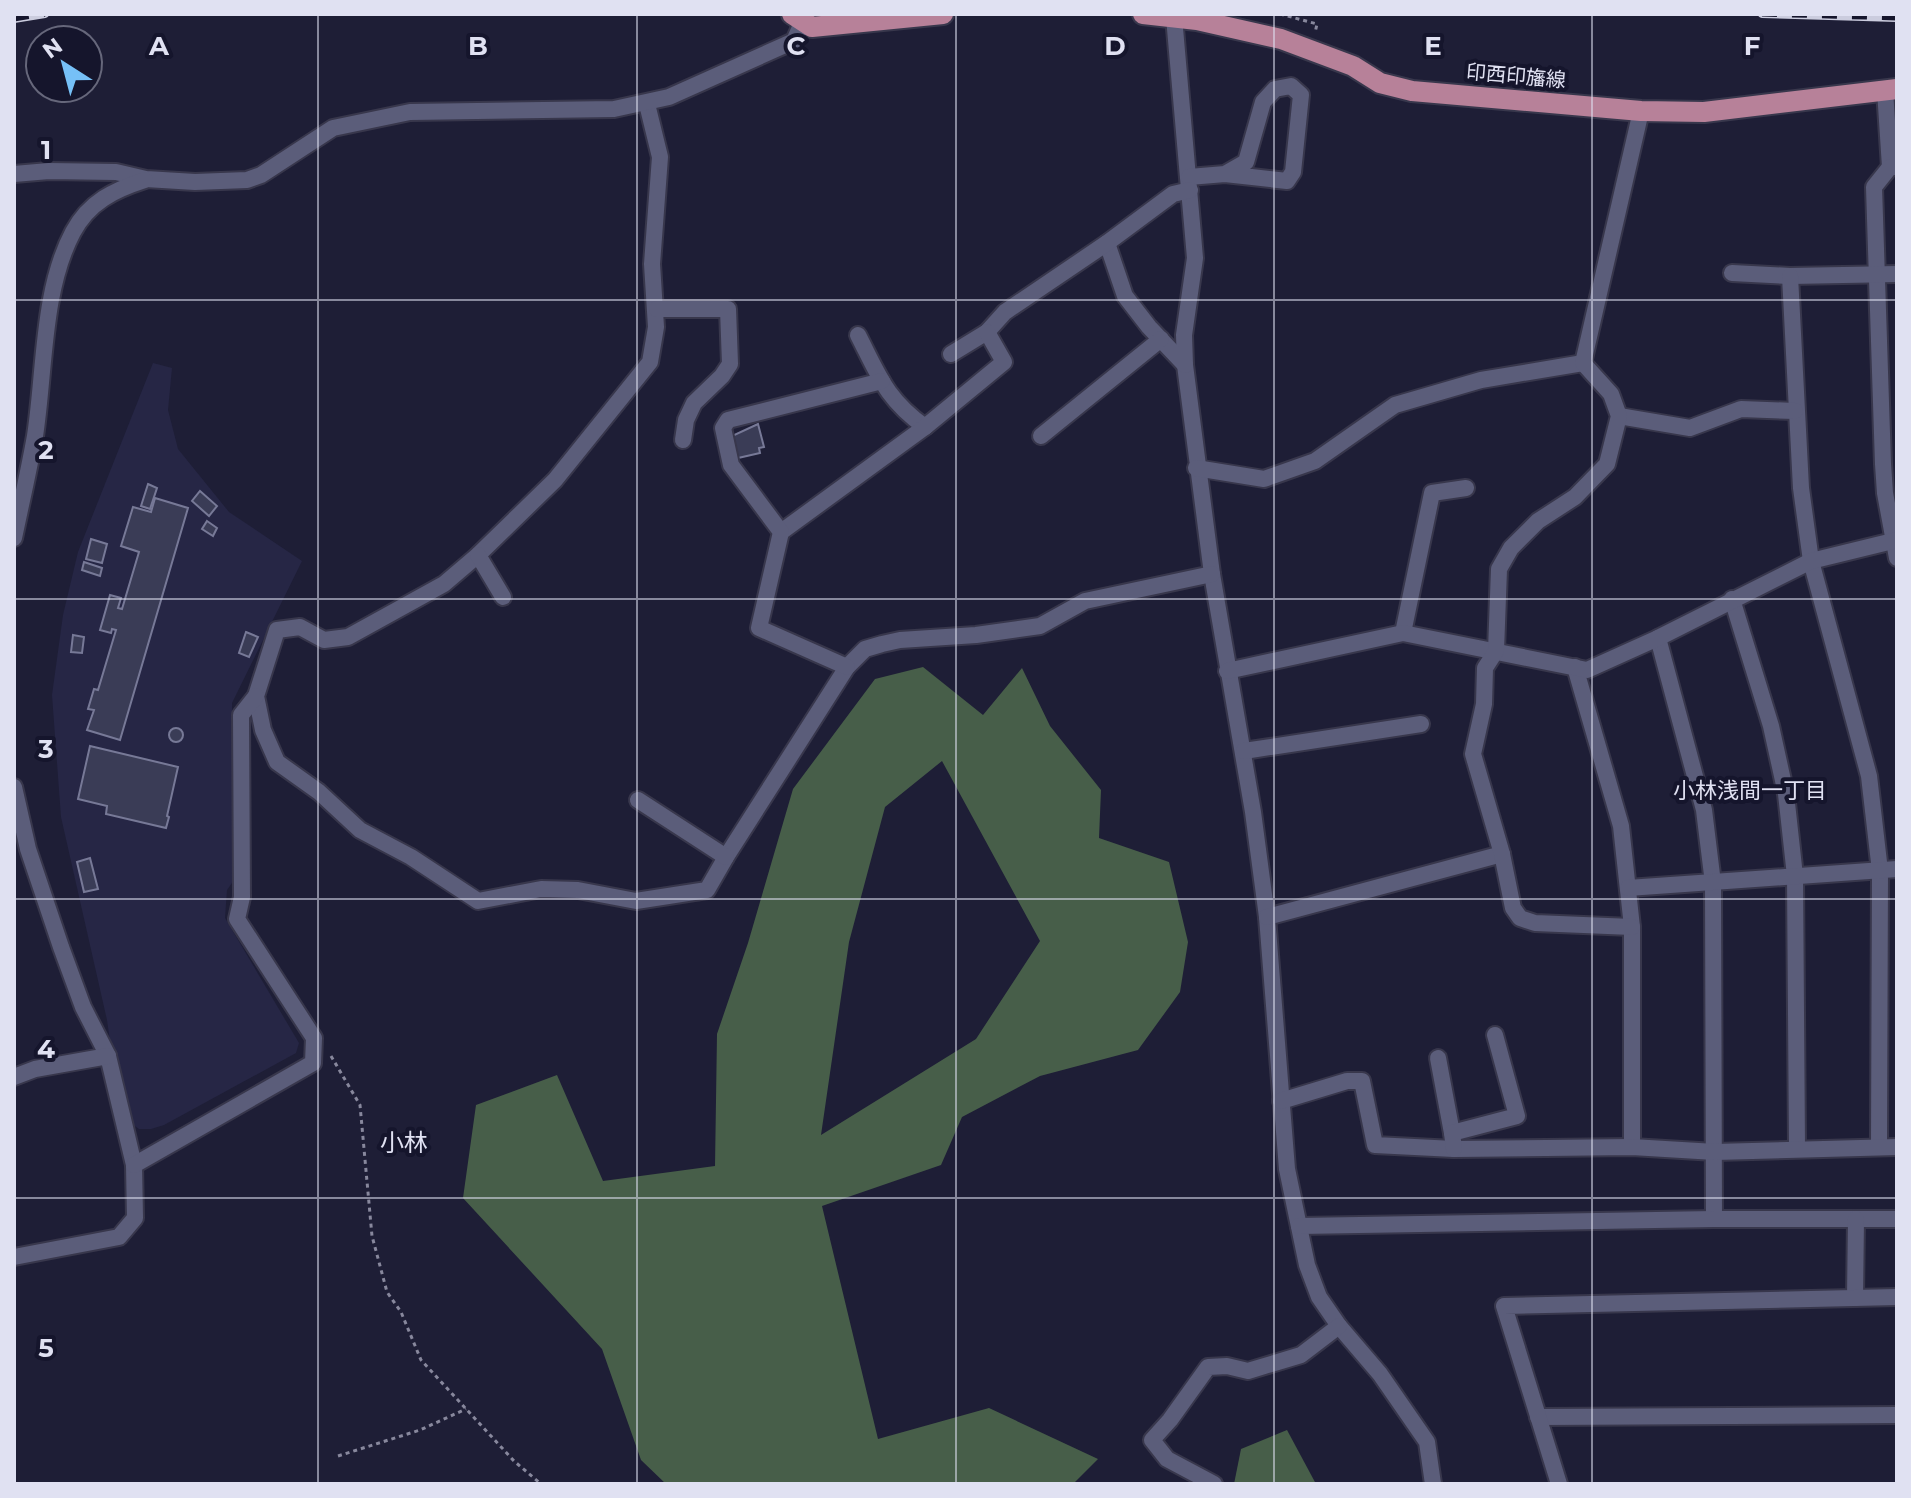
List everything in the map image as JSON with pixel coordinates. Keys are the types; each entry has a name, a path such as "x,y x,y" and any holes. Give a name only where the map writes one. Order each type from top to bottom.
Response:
{"main road":[{"path":"797,18 812,27 826,27 943,14"},
{"name":"印西印旛線","path":"1143,14 1231,27 1311,49 1395,88 1641,111 1725,110 1891,90"}],"street":[{"path":"1174,17 1195,258 1184,335 1185,365 1196,468 1227,671 1244,751 1267,917 1287,1169 1307,1265 1319,1297 1380,1374 1427,1442 1433,1484"},
{"path":"14,174 116,172 146,179 195,182 247,180 261,175 333,128 410,112 614,109 647,104 794,41 797,18"},
{"path":"951,354 987,332 1005,312 1173,194 1189,184 1225,174 1246,162 1263,102 1275,89 1291,86 1301,95 1293,172 1287,181 1225,174"},
{"path":"1891,90 1894,167 1874,187 1883,464 1897,558"},
{"path":"134,1165 313,1063 314,1038 237,919 242,897 241,715 256,696 277,630 300,627 324,640 348,637 444,584 555,480 650,362 657,309 652,264 660,157 647,104"},
{"path":"1583,363 1641,111"},
{"path":"14,538 34,436 58,269 74,231 92,206 113,190 146,179"},
{"path":"1107,243 1125,296 1185,365"},
{"path":"1732,273 1790,276 1897,274"},
{"path":"1790,276 1795,411 1811,561 1869,776 1880,871 1879,1147"},
{"path":"657,309 728,309 730,364 694,403 686,420 683,440"},
{"path":"847,667 759,628 781,532 925,427 1004,362 987,332"},
{"path":"858,335 892,399 925,427"},
{"path":"1041,436 1161,339"},
{"path":"1583,363 1611,394 1619,416 1607,464 1575,497 1529,530 1511,548 1499,569 1496,651 1485,668 1484,704 1473,754 1502,854 1513,908 1520,918 1535,923 1632,927"},
{"path":"1196,468 1264,479 1315,461 1395,405 1481,380 1583,363"},
{"path":"781,532 731,465 723,428 728,420 882,381"},
{"path":"1619,416 1690,428 1741,409 1795,411"},
{"path":"1403,633 1432,493 1466,488"},
{"path":"1227,671 1403,633 1587,670 1811,561 1895,541"},
{"path":"478,555 503,597"},
{"path":"256,696 263,730 277,762 319,792 360,830 411,857 478,901 541,889 578,890 636,901 685,895 707,890 847,667 865,649 900,640 976,635 1040,626 1085,601 1212,574"},
{"path":"1732,599 1771,726 1786,794 1795,876 1797,1148"},
{"path":"1658,638 1704,810 1713,883 1714,1219"},
{"path":"1575,667 1621,826 1632,927 1632,1147"},
{"path":"1244,751 1421,724"},
{"path":"14,787 28,849 61,947 83,1007 108,1056 134,1165 135,1218 119,1237 14,1257"},
{"path":"638,800 726,857"},
{"path":"1267,917 1502,854"},
{"path":"1628,888 1897,869"},
{"path":"1453,1141 1517,1116 1495,1035"},
{"path":"14,1077 35,1069 108,1056"},
{"path":"1438,1058 1453,1141"},
{"path":"1281,1101 1347,1081 1362,1081 1375,1145 1453,1141 1715,1152 1897,1147"},
{"path":"1855,1298 1856,1219"},
{"path":"1299,1226 1897,1219"},
{"path":"1559,1484 1504,1306 1897,1297"},
{"path":"1214,1484 1167,1459 1152,1440 1208,1367 1227,1366 1248,1371 1301,1355 1339,1326"},
{"path":"1538,1417 1897,1415"}],"path":[{"path":"1280,14 1317,24 1314,34"},
{"path":"314,1049 327,1051 340,1067 360,1105 372,1236 387,1292 401,1312 421,1360 514,1461 541,1484"},
{"path":"338,1456 420,1430 466,1409"}],"shaded area":[{"path":"153,363 172,368 168,410 178,449 229,512 302,561 232,703 234,880 227,890 225,918 299,1043 296,1053 164,1125 139,1129 132,1124 112,1055 107,1020 61,817 52,695 63,615 78,552"}],"green space":[{"path":"923,667 983,715 1022,668 1050,726 1101,790 1099,838 1169,862 1188,942 1180,992 1138,1050 1040,1076 962,1117 941,1165 822,1206 878,1439 989,1408 1098,1459 1073,1484 666,1484 641,1460 602,1349 463,1198 476,1105 557,1075 603,1181 715,1166 717,1034 748,943 793,789 875,679","holes":["942,761 1040,941 976,1039 821,1135 849,942 885,807"]},
{"path":"1287,1430 1316,1484 1234,1484 1241,1449"}],"building":[{"path":"758,424 764,447 759,448 760,453 738,458 732,436"},
{"path":"148,484 157,488 150,509 141,506"},
{"path":"200,491 217,506 209,516 192,501"},
{"path":"155,498 188,508 120,740 87,730 94,710 88,709 94,689 98,690 116,630 112,629 111,633 100,630 110,595 121,598 118,608 122,609 139,552 121,546 133,507 151,512"},
{"path":"207,521 217,528 213,536 202,529"},
{"path":"91,539 107,544 102,563 86,559"},
{"path":"84,562 102,568 100,576 82,570"},
{"path":"246,632 258,637 249,657 239,653"},
{"path":"73,635 84,637 82,653 71,652"},
{"path":"176,728 183,735 176,742 169,735"},
{"path":"90,746 178,767 166,828 106,814 107,806 78,799"},
{"path":"90,858 98,889 84,892 77,862"}],"railway":[{"path":"14,19 45,14"},
{"path":"1762,14 1897,18"}],"district":[{"name":"小林浅間一丁目","path":"1750,790"},
{"name":"小林","path":"404,1143"}]}
